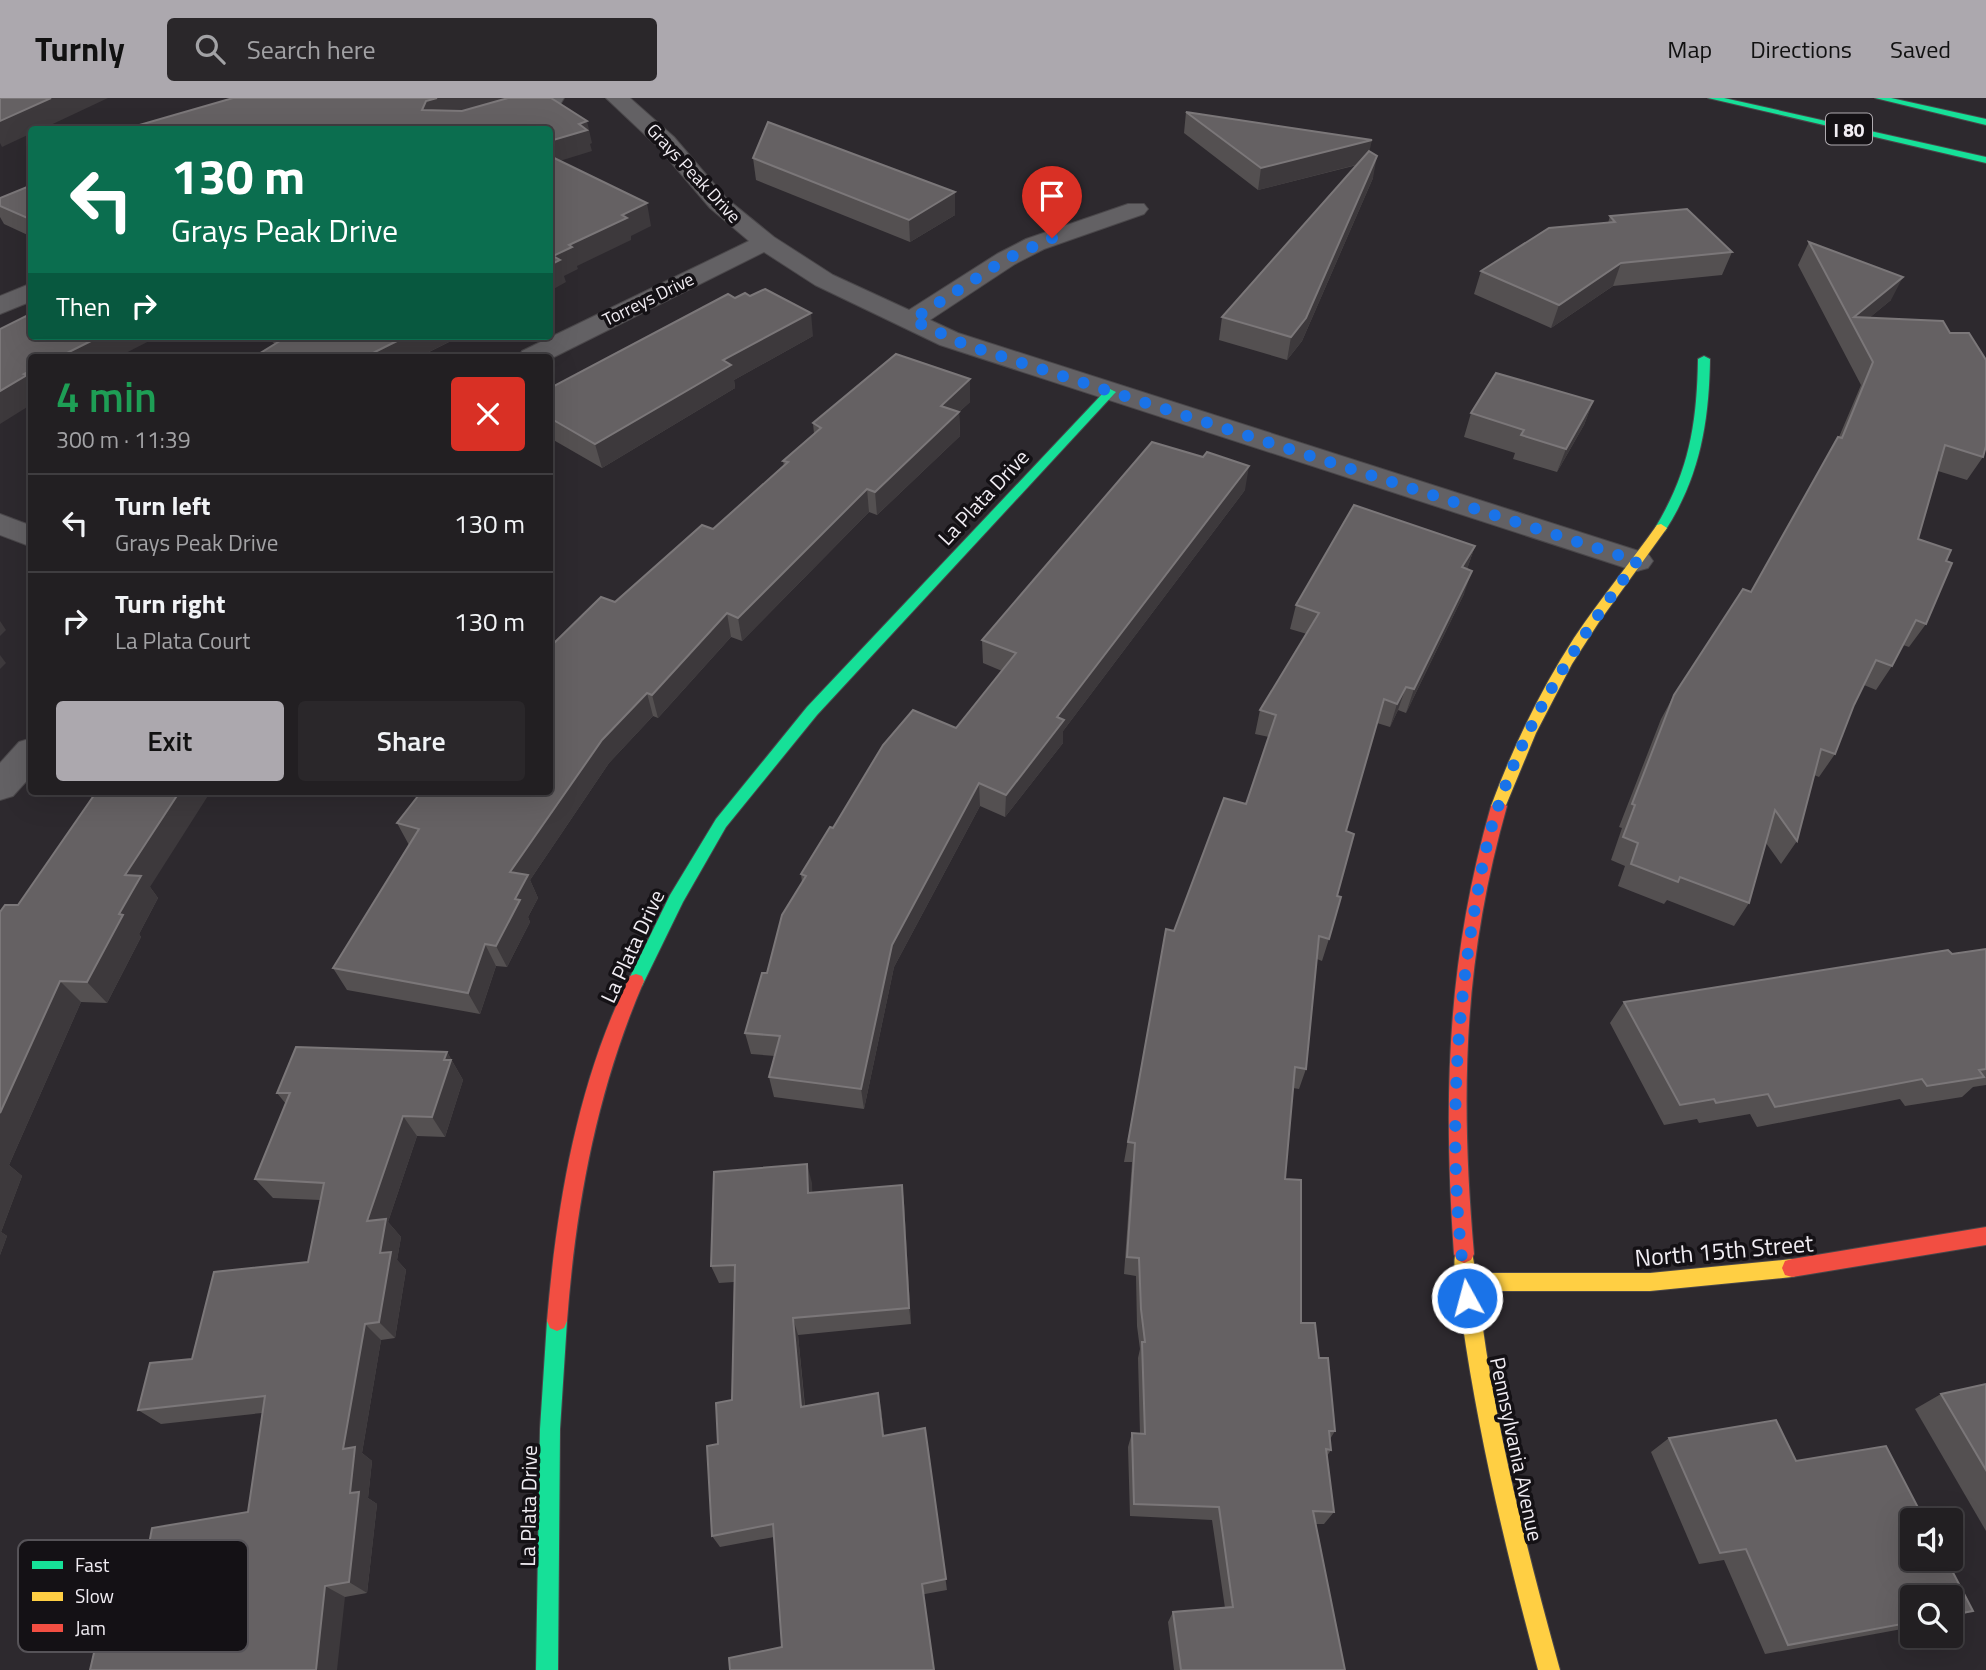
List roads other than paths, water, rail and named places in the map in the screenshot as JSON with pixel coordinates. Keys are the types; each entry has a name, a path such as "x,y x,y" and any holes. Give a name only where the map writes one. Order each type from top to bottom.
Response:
{"main road":[{"name":"I 80","path":"1713,98 1986,160"},
{"name":"I 80","path":"1879,98 1986,122"},
{"name":"Pennsylvania Avenue","path":"1549,1670 1524,1585 1498,1471 1465,1282 1458,1190 1459,1041 1469,940 1486,851 1503,793 1553,683 1594,618 1663,526 1695,461 1703,421 1704,359"},
{"name":"La Plata Drive","path":"547,1670 550,1429 562,1248 591,1107 627,1000 676,899 721,823 768,762 812,711 1110,392"},
{"name":"North 15th Street","path":"1465,1282 1710,1279 1798,1268 1986,1236"}],"street":[{"path":"455,126 553,98"},
{"name":"Grays Peak Drive","path":"617,98 666,142 718,203 765,242 824,280 949,340 1637,561"},
{"path":"912,320 1006,259 1035,244 1136,209"},
{"name":"Torreys Drive","path":"538,354 765,242"},
{"path":"0,306 28,293"},
{"path":"0,524 28,535"},
{"path":"0,786 28,755"}]}
